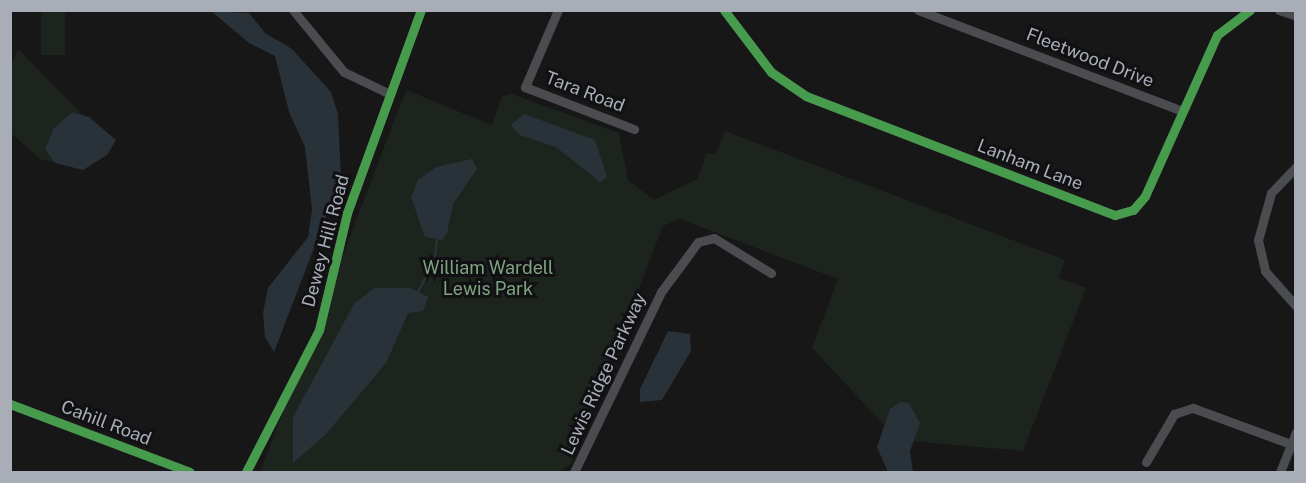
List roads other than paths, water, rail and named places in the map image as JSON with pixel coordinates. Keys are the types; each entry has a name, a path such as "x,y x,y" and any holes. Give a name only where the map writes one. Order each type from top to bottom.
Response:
{"street":[{"path":"294,10 344,72 390,94"},
{"name":"Dewey Hill Road","path":"246,472 319,330 347,213 422,10"},
{"name":"Tara Road","path":"558,10 525,87 634,129"},
{"name":"Lanham Lane","path":"724,10 771,72 806,96 1115,215 1133,210 1145,196 1217,35 1250,10"},
{"name":"Fleetwood Drive","path":"918,10 1182,111"},
{"path":"1279,10 1296,15"},
{"path":"1296,167 1271,193 1258,240 1273,285 1296,306"},
{"name":"Lewis Ridge Parkway","path":"574,472 661,292 698,242 714,238 746,263 771,273"},
{"name":"Cahill Road","path":"10,404 190,472"},
{"path":"1146,462 1174,414 1192,408 1291,444"},
{"path":"1280,472 1296,432"}],"waterway":[{"path":"418,292 434,262 437,240"}],"park label":[{"name":"William Wardell Lewis Park","path":"488,279"}]}
